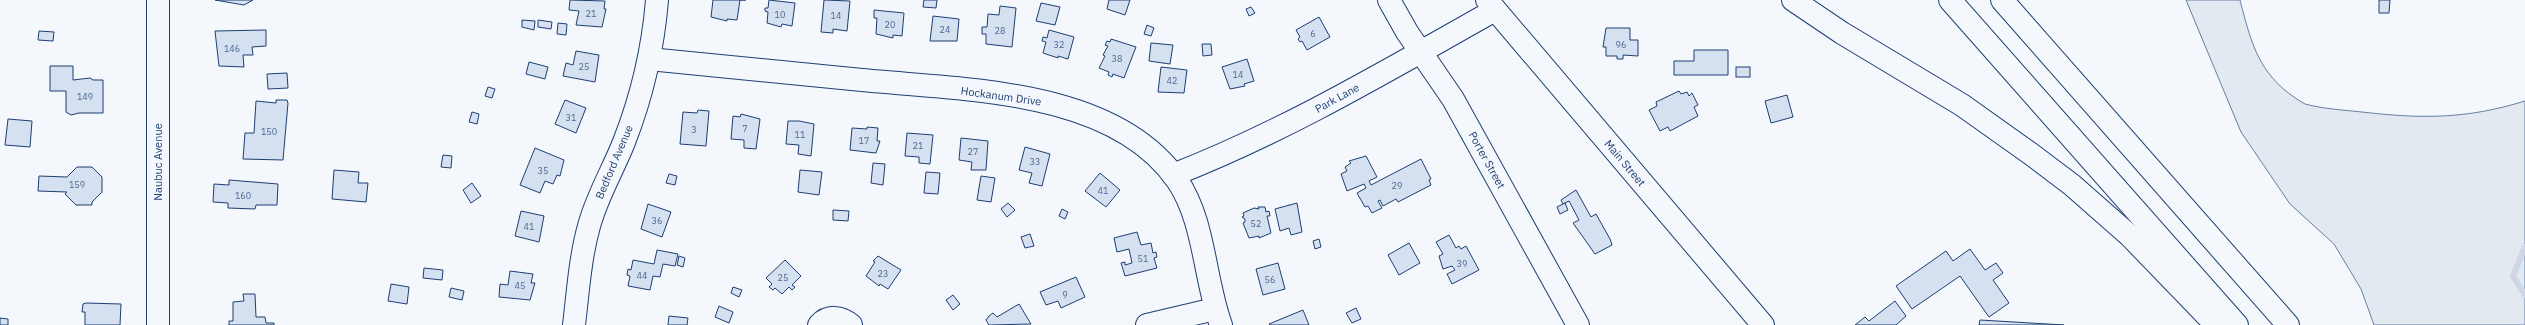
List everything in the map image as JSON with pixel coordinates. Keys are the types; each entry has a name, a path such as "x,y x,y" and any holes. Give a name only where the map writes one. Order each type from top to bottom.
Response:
{"main road":[{"name":"Naubuc Avenue","path":"158,0 158,325"},
{"name":"Bedford Avenue","path":"574,325 582,264 589,226 629,129 649,59 658,0"},
{"name":"Porter Street","path":"1389,0 1456,105 1578,325"},
{"path":"1793,0 1836,30 1962,105 2072,185 2130,236 2216,325"},
{"path":"1950,0 2237,325"},
{"path":"2002,0 2288,325"},
{"name":"Park Lane","path":"1173,175 1228,153 1298,121 1421,52 1491,5"},
{"name":"Main Street","path":"1491,5 1763,325"},
{"name":"Hockanum Drive","path":"649,59 985,92 1041,101 1090,116 1129,135 1154,153 1173,175 1184,192 1194,217 1218,317"},
{"path":"819,325 827,319 835,317 843,319 851,325"},
{"path":"1147,325 1218,317"}],"shaded area":[{"path":"2186,0 2240,0 2254,47 2260,60 2278,83 2290,94 2305,104 2341,110 2405,116 2444,116 2484,111 2525,101 2525,325 2374,325 2361,289 2334,244 2290,204 2241,132"}],"building":[{"path":"215,0 253,0 244,5"},
{"path":"570,0 605,1 604,9 606,9 602,27 576,25 579,11 569,10"},
{"path":"713,0 740,0 737,20 727,19 727,21 711,17"},
{"path":"769,0 795,3 792,26 782,24 781,27 767,23 768,12 765,11 765,8 768,8"},
{"path":"824,0 850,1 847,31 833,29 833,33 821,32"},
{"path":"924,0 937,0 936,8 923,7"},
{"path":"1109,0 1130,0 1125,15 1107,9"},
{"path":"2379,0 2390,0 2389,13 2379,13"},
{"path":"1041,3 1060,7 1055,25 1036,21"},
{"path":"1000,6 1016,8 1012,47 986,44 986,34 982,34 982,27 987,27 988,14 999,15"},
{"path":"1251,7 1255,13 1249,16 1246,9"},
{"path":"874,10 904,13 902,36 893,35 893,38 876,34 877,18 874,18"},
{"path":"933,16 959,19 957,41 930,41"},
{"path":"1319,17 1330,37 1307,50 1302,41 1300,42 1298,39 1300,37 1296,30"},
{"path":"522,20 535,21 534,30 522,27"},
{"path":"538,20 552,22 551,29 538,27"},
{"path":"558,23 567,24 566,35 557,34"},
{"path":"1147,25 1154,28 1151,36 1144,34"},
{"path":"1606,28 1630,28 1630,40 1638,40 1638,56 1623,55 1623,59 1617,59 1617,56 1606,56 1606,47 1603,47"},
{"path":"266,30 266,46 252,47 253,55 243,55 244,67 219,66 215,31"},
{"path":"1049,30 1074,37 1068,59 1058,56 1058,58 1043,53 1046,42 1042,41 1043,37 1047,38"},
{"path":"39,31 54,32 53,41 38,40"},
{"path":"1111,39 1136,47 1124,78 1113,74 1112,77 1108,75 1109,72 1099,68 1105,56 1103,55 1108,46 1105,45 1107,41 1110,42"},
{"path":"1151,43 1173,45 1170,64 1149,61"},
{"path":"1202,44 1211,44 1212,55 1203,56"},
{"path":"1694,50 1728,50 1728,75 1674,75 1674,61 1694,61"},
{"path":"576,51 599,55 595,82 563,76 566,63 573,65"},
{"path":"1247,59 1254,81 1244,84 1245,86 1230,89 1222,67"},
{"path":"529,62 548,67 545,79 526,74"},
{"path":"50,66 73,66 73,80 90,78 93,80 103,80 103,113 79,113 71,115 66,112 66,91 50,91"},
{"path":"1161,67 1187,70 1184,93 1158,92"},
{"path":"1736,67 1750,67 1750,77 1736,77"},
{"path":"287,73 288,88 268,89 267,74"},
{"path":"488,87 495,89 492,98 485,96"},
{"path":"1679,91 1681,94 1687,92 1689,96 1692,93 1698,105 1694,107 1698,116 1670,131 1668,127 1660,131 1649,110 1657,106 1656,102"},
{"path":"1787,95 1793,117 1771,123 1765,101"},
{"path":"276,100 287,100 288,103 283,160 243,159 245,133 254,133 256,101 276,103"},
{"path":"565,100 586,108 576,133 555,124"},
{"path":"698,110 709,111 706,146 680,144 683,112 697,113"},
{"path":"472,112 479,114 477,124 469,122"},
{"path":"741,114 760,119 756,149 744,148 744,140 731,139 733,116 740,117"},
{"path":"8,119 32,121 30,147 5,145"},
{"path":"788,121 799,121 814,124 811,156 798,154 799,145 786,144"},
{"path":"867,127 878,128 877,141 880,141 876,153 850,150 852,128 867,129"},
{"path":"907,133 933,135 930,164 919,163 919,157 905,156"},
{"path":"961,138 988,141 986,170 971,170 972,162 959,160"},
{"path":"1025,147 1050,154 1042,186 1029,183 1032,173 1019,170"},
{"path":"535,148 564,160 560,176 557,175 553,184 545,181 540,193 520,185"},
{"path":"443,155 452,156 451,168 441,167"},
{"path":"1366,156 1377,177 1369,181 1371,185 1421,159 1431,179 1429,180 1431,185 1398,202 1396,199 1383,206 1380,200 1378,201 1382,208 1372,213 1368,206 1365,207 1357,193 1366,188 1364,184 1347,191 1341,174 1347,171 1345,167 1351,163 1349,161"},
{"path":"873,163 885,164 883,185 871,183"},
{"path":"77,167 92,167 102,177 102,192 92,202 92,205 76,205 65,194 67,192 38,191 39,176 67,177"},
{"path":"334,170 359,172 358,183 368,183 366,202 332,199"},
{"path":"800,170 822,172 819,195 798,192"},
{"path":"926,172 940,173 938,194 924,193"},
{"path":"1100,173 1120,190 1106,207 1085,191"},
{"path":"669,174 677,176 675,185 666,183"},
{"path":"981,176 995,178 991,202 977,200"},
{"path":"229,180 278,184 277,205 256,205 255,209 228,208 228,203 213,202 214,184 229,185"},
{"path":"472,183 481,196 471,203 463,190"},
{"path":"1576,190 1591,217 1596,214 1612,245 1595,254 1573,223 1579,220 1569,201 1563,204 1561,200"},
{"path":"1008,203 1015,210 1007,217 1001,209"},
{"path":"1297,203 1302,232 1291,235 1289,228 1280,231 1275,209"},
{"path":"1565,203 1568,210 1560,214 1557,207"},
{"path":"648,204 671,212 662,237 641,229"},
{"path":"1258,207 1265,207 1266,212 1269,211 1270,216 1267,216 1271,233 1259,238 1259,236 1249,238 1243,223 1245,222 1245,219 1242,217 1244,216 1243,213 1254,208 1259,209"},
{"path":"1062,209 1068,212 1065,219 1059,216"},
{"path":"833,210 849,211 848,221 833,220"},
{"path":"521,211 544,216 539,242 515,236"},
{"path":"1137,232 1141,245 1151,243 1153,253 1156,252 1157,257 1154,258 1157,268 1125,276 1121,263 1125,262 1125,265 1132,263 1129,249 1117,252 1114,238"},
{"path":"1030,234 1034,246 1025,248 1021,237"},
{"path":"1449,235 1456,248 1459,246 1461,249 1466,246 1479,270 1452,284 1447,274 1455,270 1452,266 1443,269 1439,256 1443,254 1436,242"},
{"path":"1319,239 1321,247 1315,249 1313,241"},
{"path":"1409,243 1420,263 1399,275 1388,255"},
{"path":"1970,249 1985,270 1996,263 2003,273 1993,280 2009,303 1989,317 1960,276 1912,309 1896,286 1946,251 1953,261"},
{"path":"657,250 678,254 675,266 663,264 660,277 653,276 650,290 628,286 630,276 627,275 628,269 631,270 633,260 654,264"},
{"path":"679,256 685,258 683,267 677,265"},
{"path":"878,256 901,270 888,289 880,284 879,286 866,276 875,262 873,261"},
{"path":"785,260 801,276 792,285 795,287 792,290 789,287 782,294 775,288 773,290 769,287 772,284 766,278"},
{"path":"1278,263 1285,289 1263,295 1256,269"},
{"path":"424,268 443,270 442,280 423,278"},
{"path":"510,271 533,274 531,283 535,283 530,300 499,297 500,284 508,285"},
{"path":"1076,277 1085,297 1061,308 1058,301 1046,305 1040,292"},
{"path":"391,284 409,287 407,304 388,301"},
{"path":"733,287 742,290 739,297 731,293"},
{"path":"451,288 464,291 462,300 449,297"},
{"path":"243,294 255,294 256,317 265,317 266,323 274,323 274,325 229,325 229,321 233,321 233,302 244,301"},
{"path":"953,295 960,304 953,310 946,300"},
{"path":"1895,301 1906,316 1896,325 1855,325 1865,317 1869,321"},
{"path":"83,304 121,304 120,325 85,325 85,312 82,312"},
{"path":"1019,304 1031,324 989,325 986,320 993,313 997,317"},
{"path":"719,306 733,312 729,323 715,317"},
{"path":"1356,308 1361,319 1352,323 1346,313"},
{"path":"1303,310 1309,325 1269,324"},
{"path":"669,316 688,318 687,325 668,325"},
{"path":"0,318 8,319 8,325 0,325"},
{"path":"1980,320 2064,325 1979,325"}],"waterway":[{"path":"2525,247 2513,276 2525,295"}]}
